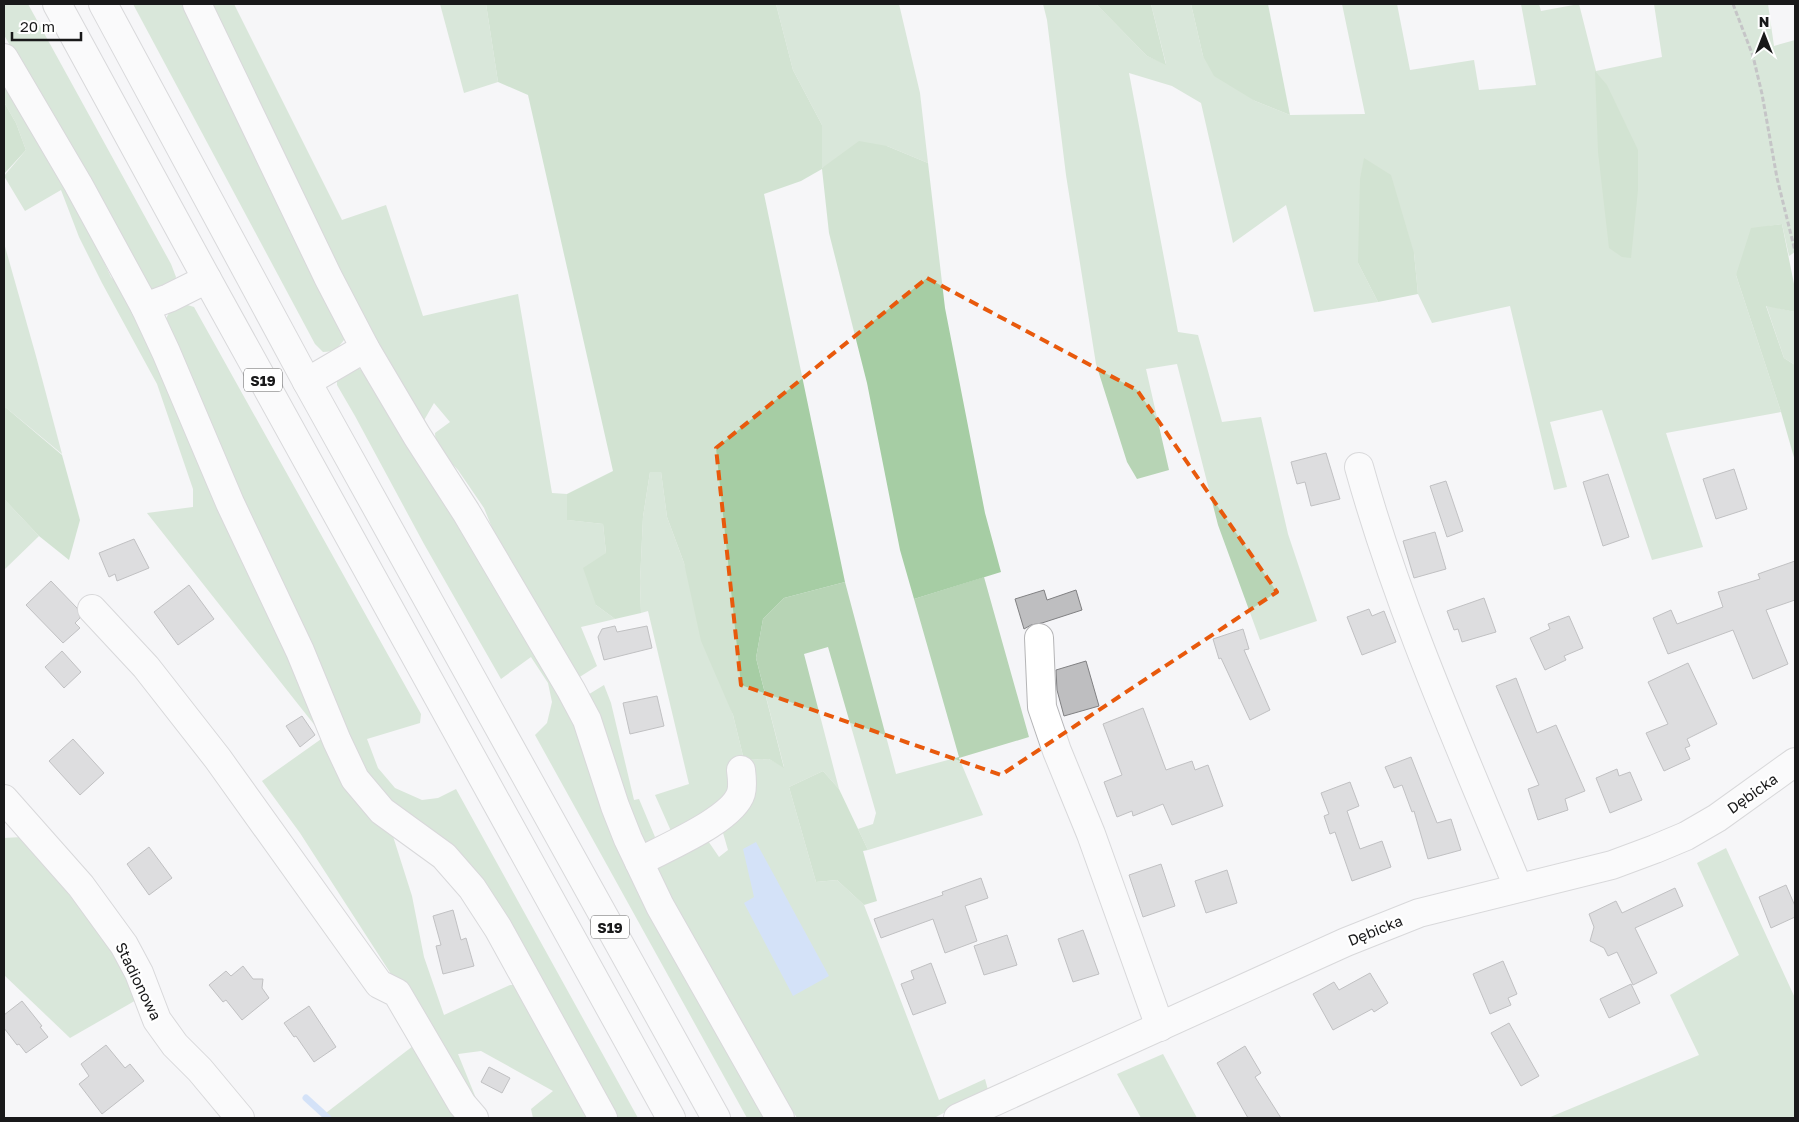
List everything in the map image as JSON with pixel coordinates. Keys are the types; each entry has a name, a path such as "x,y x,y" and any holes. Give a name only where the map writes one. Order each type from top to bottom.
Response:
{"main road":[{"name":"S19","path":"57,4 671,1118"},
{"name":"S19","path":"103,4 307,382 716,1118"},
{"path":"197,4 328,277 365,348 417,436 472,521 571,690 586,720 633,850 660,906 780,1118"},
{"path":"4,58 78,184 145,307 230,503 300,651 337,741 355,779 382,811 444,856 472,888 498,928 603,1118"},
{"path":"145,307 170,298 207,278"},
{"path":"307,382 365,348"},
{"path":"1359,467 1369,504 1407,616 1518,887"},
{"path":"92,609 146,667 218,759 379,984 397,993 462,1104 474,1118"},
{"path":"1039,638 1042,707 1057,751 1091,834 1160,1027"},
{"name":"Dębicka","path":"958,1118 1346,942 1410,916 1518,887 1612,865 1686,836 1716,818 1795,762"},
{"path":"633,850 718,820 731,810 741,795 741,770"},
{"name":"Stadionowa","path":"4,799 81,886 124,945 139,973 156,1020 175,1045 200,1070 240,1118"}],"path":[{"path":"1733,4 1753,56 1777,178 1795,251"}],"highlighted area":[{"path":"927,278 1137,390 1277,592 1001,775 741,685 716,448"}],"green space":[{"path":"4,4 28,4 171,264 176,277 171,287 158,293 143,285 4,35"},
{"path":"133,4 186,4 344,333 344,340 335,349 323,352 315,344"},
{"path":"209,4 234,4 342,220 386,205 423,316 518,294 552,493 567,494 568,520 603,524 606,553 596,605 615,619 581,627 597,666 578,678 500,553 484,508 458,470 436,447 435,433 450,422 434,403 423,422 378,351"},
{"path":"440,4 486,4 498,82 464,93"},
{"path":"486,4 776,4 793,70 822,125 822,168 859,141 887,146 928,163 945,308 985,513 1001,572 914,599 900,550 867,383 829,233 822,169 801,181 764,194 845,582 784,598 763,619 756,658 784,768 769,759 744,760 733,715 701,641 684,563 667,517 661,472 650,472 643,517 640,582 641,613 615,619 596,605 583,568 606,553 603,524 567,520 567,494 613,471 528,95 498,82"},
{"path":"776,4 899,4 920,93 928,163 887,146 822,168 822,125 793,70"},
{"path":"1043,4 1096,4 1147,56 1166,64 1151,4 1191,4 1203,56 1255,101 1290,115 1365,114 1342,4 1397,4 1410,70 1474,60 1479,90 1536,85 1521,4 1539,4 1541,11 1579,4 1596,71 1662,57 1654,4 1768,4 1774,46 1795,40 1795,252 1789,256 1782,224 1769,226 1736,275 1781,412 1666,433 1703,547 1652,560 1602,410 1550,422 1567,487 1554,490 1510,306 1432,323 1418,294 1414,253 1358,263 1378,302 1314,312 1286,205 1233,243 1201,103 1172,86 1129,73 1178,332 1198,335 1222,422 1261,417 1288,534 1317,621 1260,640 1218,525 1177,364 1146,369 1169,470 1137,479 1127,462 1096,364 1066,175 1047,20"},
{"path":"1096,4 1151,4 1166,65 1147,56"},
{"path":"1191,4 1268,4 1290,115 1255,101 1214,76 1203,56"},
{"path":"1595,71 1607,85 1638,150 1638,190 1631,258 1622,257 1609,248 1598,152"},
{"path":"4,77 69,188 111,277 125,291 391,830 412,896 424,957 444,1015 510,985 518,985 591,1118 533,1118 531,1109 553,1091 481,1051 458,1054 484,1118 300,833 262,781 324,737 147,513 193,507 193,489 157,384 79,237 61,190 25,211 4,176 26,150 16,123 4,102"},
{"path":"4,102 16,123 26,150 4,174"},
{"path":"1364,158 1391,175 1414,253 1418,294 1378,302 1358,263 1360,179"},
{"path":"1782,224 1795,289 1795,312 1766,306 1784,358 1795,365 1795,461 1736,275 1751,228"},
{"path":"4,243 36,356 62,454 4,406"},
{"path":"181,303 194,307 421,714 420,723 367,739 378,768 395,788 422,800 438,798 456,789 638,1118 612,1118 581,1062 403,811 375,784 353,753 163,324 169,313"},
{"path":"1766,305 1795,312 1795,365 1784,358"},
{"path":"358,368 378,382 552,673 769,1118 747,1118 535,735 547,723 552,702 548,683 531,657 501,679 424,544 337,385 337,377"},
{"path":"4,406 62,455 80,520 69,560 39,536 4,499"},
{"path":"650,472 661,472 667,517 684,563 733,715 744,760 769,759 784,767 756,658 763,619 784,598 845,582 896,774 959,757 914,599 984,577 1029,737 959,758 983,815 868,850 858,829 873,824 876,813 828,647 804,654 839,789 823,771 789,787 816,882 837,880 864,905 939,1100 985,1079 988,1090 934,1118 797,1118 789,1105 779,1101 653,869 706,838 719,857 728,850 721,826 725,806 671,831 655,795 689,784 648,611 641,613 640,582 643,517"},
{"path":"4,499 39,536 4,570"},
{"path":"604,685 611,703 634,800 639,799 655,837 650,845 638,845 586,696"},
{"path":"823,771 839,789 868,850 863,851 877,901 864,905 837,880 816,882 789,787"},
{"path":"22,837 103,936 138,999 70,1038 4,975 4,838"},
{"path":"1726,848 1795,998 1795,1118 1548,1118 1699,1055 1670,995 1739,955 1697,863"},
{"path":"413,1046 462,1118 324,1118 322,1116"},
{"path":"1163,1054 1197,1118 1141,1118 1117,1074"}],"water":[{"path":"756,842 829,976 793,996 744,903 754,897 743,849"}],"building":[{"path":"1326,453 1340,499 1311,506 1305,482 1297,484 1291,462"},
{"path":"1734,469 1747,509 1716,519 1703,479"},
{"path":"1608,474 1629,537 1603,546 1583,482"},
{"path":"1446,481 1463,531 1447,537 1430,486"},
{"path":"1435,532 1446,569 1414,578 1403,541"},
{"path":"134,539 149,568 117,581 115,574 109,577 99,553"},
{"path":"1795,561 1795,600 1766,610 1788,664 1753,679 1733,630 1668,654 1653,618 1671,610 1677,624 1723,607 1718,592 1760,579 1758,574"},
{"path":"51,581 77,608 80,618 75,623 80,628 63,643 26,605"},
{"path":"189,585 214,619 178,645 154,612"},
{"path":"1044,590 1047,600 1076,590 1082,610 1031,625 1024,629 1015,599"},
{"path":"1484,598 1496,632 1462,642 1458,629 1454,630 1447,611"},
{"path":"1369,609 1372,616 1384,611 1396,642 1362,655 1347,617"},
{"path":"1569,616 1583,648 1564,656 1566,660 1545,670 1530,638 1550,629 1548,624"},
{"path":"615,626 617,632 647,626 652,648 604,660 598,637 602,629"},
{"path":"1243,629 1249,649 1244,650 1270,710 1250,720 1221,658 1219,659 1213,639"},
{"path":"62,651 81,672 64,688 45,667"},
{"path":"1086,661 1099,706 1064,716 1057,690 1056,670"},
{"path":"1688,663 1717,724 1687,739 1690,746 1685,748 1690,759 1664,771 1646,733 1668,724 1648,682"},
{"path":"1516,678 1537,733 1556,725 1585,791 1565,799 1568,810 1538,820 1528,789 1539,785 1496,686"},
{"path":"657,696 664,726 630,734 623,703"},
{"path":"1143,708 1166,770 1192,761 1195,770 1208,765 1223,806 1172,825 1163,804 1133,816 1132,811 1117,817 1104,782 1122,775 1103,724"},
{"path":"302,716 315,735 300,747 286,726"},
{"path":"73,739 104,773 80,795 49,761"},
{"path":"1411,757 1437,823 1451,819 1461,850 1428,859 1414,811 1412,812 1402,785 1394,788 1385,767"},
{"path":"1617,769 1619,776 1630,772 1642,800 1610,813 1596,778"},
{"path":"1350,782 1359,806 1347,811 1360,849 1382,841 1391,867 1352,881 1335,832 1330,834 1324,816 1329,814 1321,793"},
{"path":"149,847 172,878 149,895 127,864"},
{"path":"1161,864 1175,906 1143,917 1129,875"},
{"path":"1227,870 1237,903 1206,913 1195,881"},
{"path":"981,878 988,898 965,906 977,941 945,953 933,919 881,938 874,919 943,895 942,892"},
{"path":"1786,885 1795,906 1795,917 1771,928 1759,897"},
{"path":"1675,888 1683,906 1635,928 1657,973 1633,985 1617,952 1608,956 1604,948 1590,941 1594,927 1589,914 1616,901 1622,913"},
{"path":"453,910 461,940 466,938 474,966 443,974 436,946 441,945 433,916"},
{"path":"1083,930 1099,974 1073,982 1058,939"},
{"path":"1007,935 1017,965 984,975 974,946"},
{"path":"1503,961 1517,994 1508,998 1511,1005 1490,1014 1473,974"},
{"path":"931,963 946,1003 913,1015 901,984 914,979 911,971"},
{"path":"243,966 253,979 263,979 262,988 269,998 242,1020 226,1000 223,1002 209,985 226,971 231,976"},
{"path":"1370,973 1388,1003 1374,1012 1372,1009 1333,1030 1313,994 1334,982 1339,990"},
{"path":"1631,984 1640,1003 1609,1018 1600,999"},
{"path":"22,1001 42,1026 40,1027 48,1037 26,1053 4,1028 4,1015"},
{"path":"309,1006 336,1047 314,1062 296,1036 294,1037 284,1023"},
{"path":"1509,1023 1539,1076 1521,1086 1491,1033"},
{"path":"106,1045 125,1068 130,1064 144,1081 102,1114 79,1084 89,1076 81,1064"},
{"path":"1245,1046 1261,1073 1255,1077 1281,1118 1248,1118 1217,1063"},
{"path":"489,1067 510,1078 502,1093 481,1082"}],"waterway":[{"path":"306,1098 328,1118"}]}
